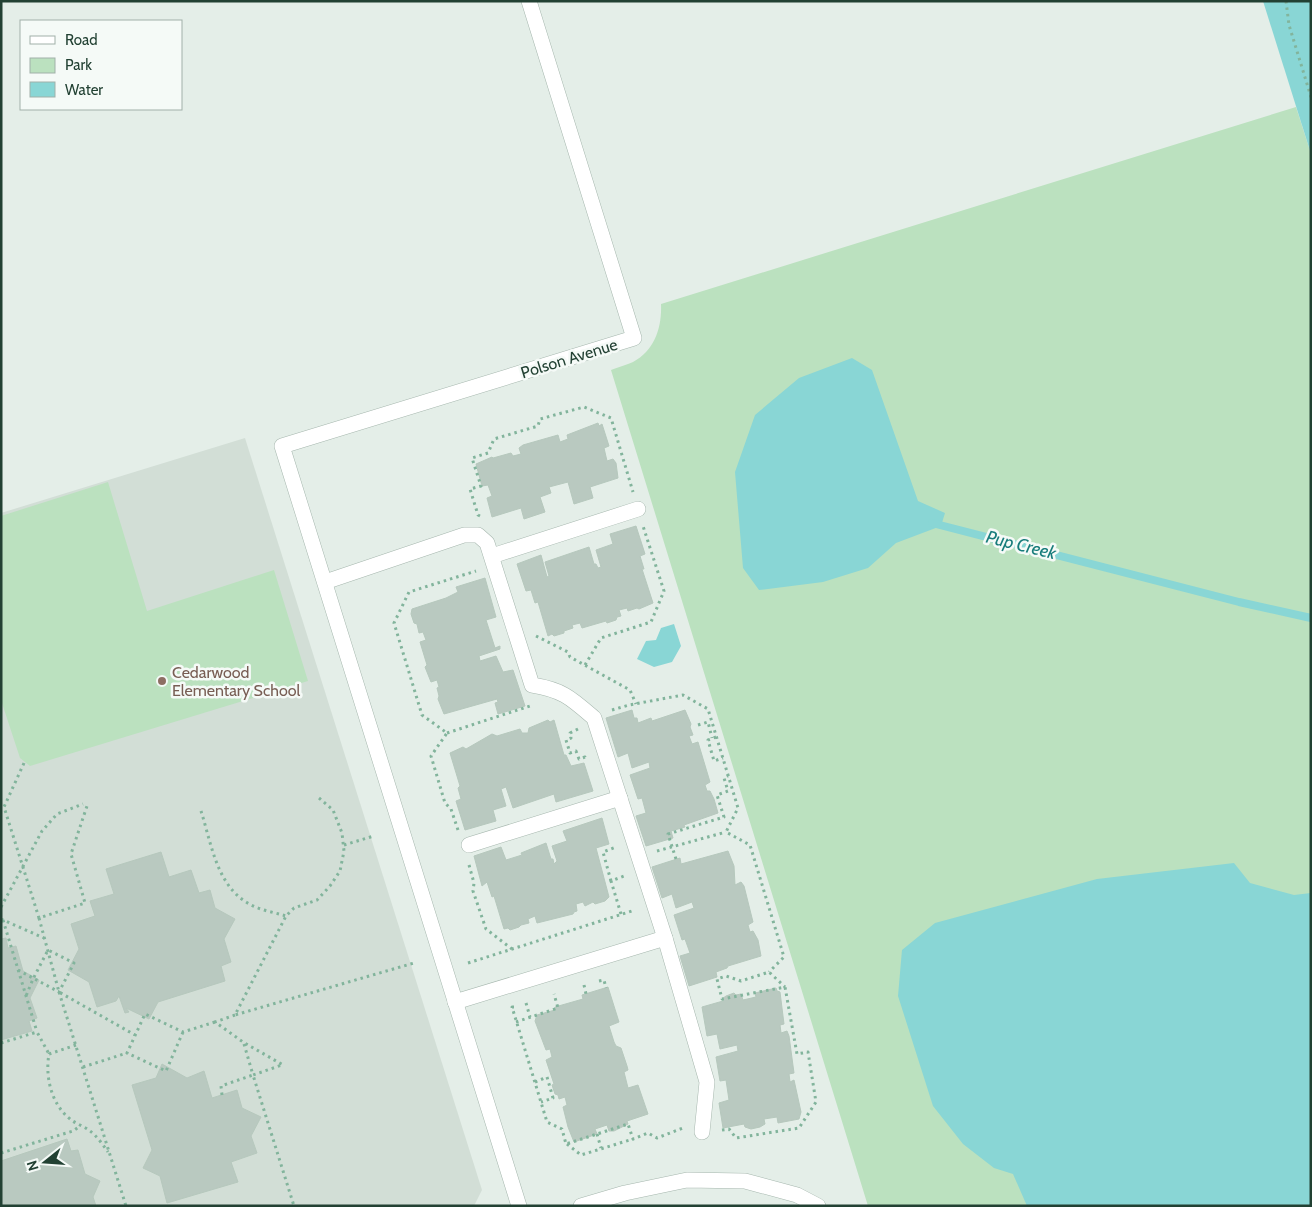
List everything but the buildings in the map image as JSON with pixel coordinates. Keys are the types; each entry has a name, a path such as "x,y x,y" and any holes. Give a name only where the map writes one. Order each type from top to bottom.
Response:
{"street":[{"name":"Polson Avenue","path":"325,582 282,446 634,338 529,1"},
{"path":"492,556 638,509"},
{"path":"520,1206 325,582 464,535 478,535 487,543 532,685 548,688 569,696 594,718 665,938 707,1082 702,1132"},
{"path":"464,841 620,798"},
{"path":"455,1002 665,938"},
{"path":"581,1206 625,1193 687,1180 745,1181 797,1195 818,1206"}],"path":[{"path":"1286,1 1289,25 1311,97"},
{"path":"484,517 478,515 470,489 481,486 472,458 488,453 494,439 538,426 540,419 584,407 611,418 664,591 651,622 601,638 585,665"},
{"path":"447,733 422,714 394,623 409,592 481,570"},
{"path":"535,636 568,652 570,657 630,690 636,704"},
{"path":"608,712 636,704 683,696 708,709 714,738"},
{"path":"464,841 451,808 445,803 432,756 447,733 536,704"},
{"path":"698,726 708,722 723,758 738,808 726,832"},
{"path":"576,726 578,730 570,733 571,738 566,740 570,753 576,751 579,759 585,757 588,765"},
{"path":"714,738 708,740 714,761 723,758"},
{"path":"24,763 4,807 126,1206"},
{"path":"676,859 668,834 724,816 718,795 728,791 724,778 728,776"},
{"path":"235,1015 286,916 294,908 317,900 340,871 344,845 342,833 333,810 319,798"},
{"path":"39,918 85,903 71,854 88,803"},
{"path":"1,907 42,831 57,814 83,804"},
{"path":"201,811 218,868 231,889 246,902 263,910 286,916"},
{"path":"638,856 726,832 750,845 784,957 769,972"},
{"path":"344,845 374,836"},
{"path":"613,840 618,855"},
{"path":"616,848 603,852 621,914"},
{"path":"468,864 474,883 473,891 486,930 512,949"},
{"path":"611,881 624,876 622,869"},
{"path":"468,962 632,911"},
{"path":"2,920 44,939"},
{"path":"2,920 37,1032 49,1054 46,1067 50,1087 59,1108 68,1118 90,1131 110,1155"},
{"path":"26,996 48,950"},
{"path":"48,950 74,963 59,992"},
{"path":"127,1053 145,1014 183,1032 414,963"},
{"path":"18,970 135,1035"},
{"path":"584,985 586,994"},
{"path":"516,1022 558,1008 554,994"},
{"path":"526,1003 530,1017"},
{"path":"215,1022 243,1042 283,1065 221,1086 222,1095"},
{"path":"1,1044 37,1032"},
{"path":"83,1068 127,1053 166,1070 183,1032"},
{"path":"243,1042 294,1206"},
{"path":"49,1054 76,1045"},
{"path":"534,1082 547,1078 553,1098 541,1102"},
{"path":"1,1153 73,1131 80,1126"},
{"path":"597,1134 601,1148"},
{"path":"566,1144 580,1155 633,1139"}],"shaded area":[{"name":"Cedarwood Elementary School","path":"245,438 482,1190 474,1206 1,1206 1,513"}],"green space":[{"path":"1296,107 1311,154 1311,1206 868,1206 611,370 633,362 647,351 656,337 660,321 661,304"},
{"path":"108,482 147,611 274,570 308,681 30,766 20,758 1,700 1,516"}],"water":[{"path":"1263,1 1311,1 1311,154"},
{"path":"852,358 872,370 918,501 945,513 941,526 896,543 868,568 823,582 759,590 743,568 735,472 755,415 799,378"},
{"path":"674,624 681,646 672,662 654,667 637,659 646,641 656,640 661,628"},
{"path":"1234,863 1250,883 1294,895 1311,893 1311,1206 1027,1206 1013,1174 994,1168 963,1144 933,1106 898,996 902,950 935,923 1097,879"}],"waterway":[{"name":"Pup Creek","path":"932,523 1239,602 1311,618"}],"place":[{"name":"Cedarwood Elementary School","path":"162,681"}]}
